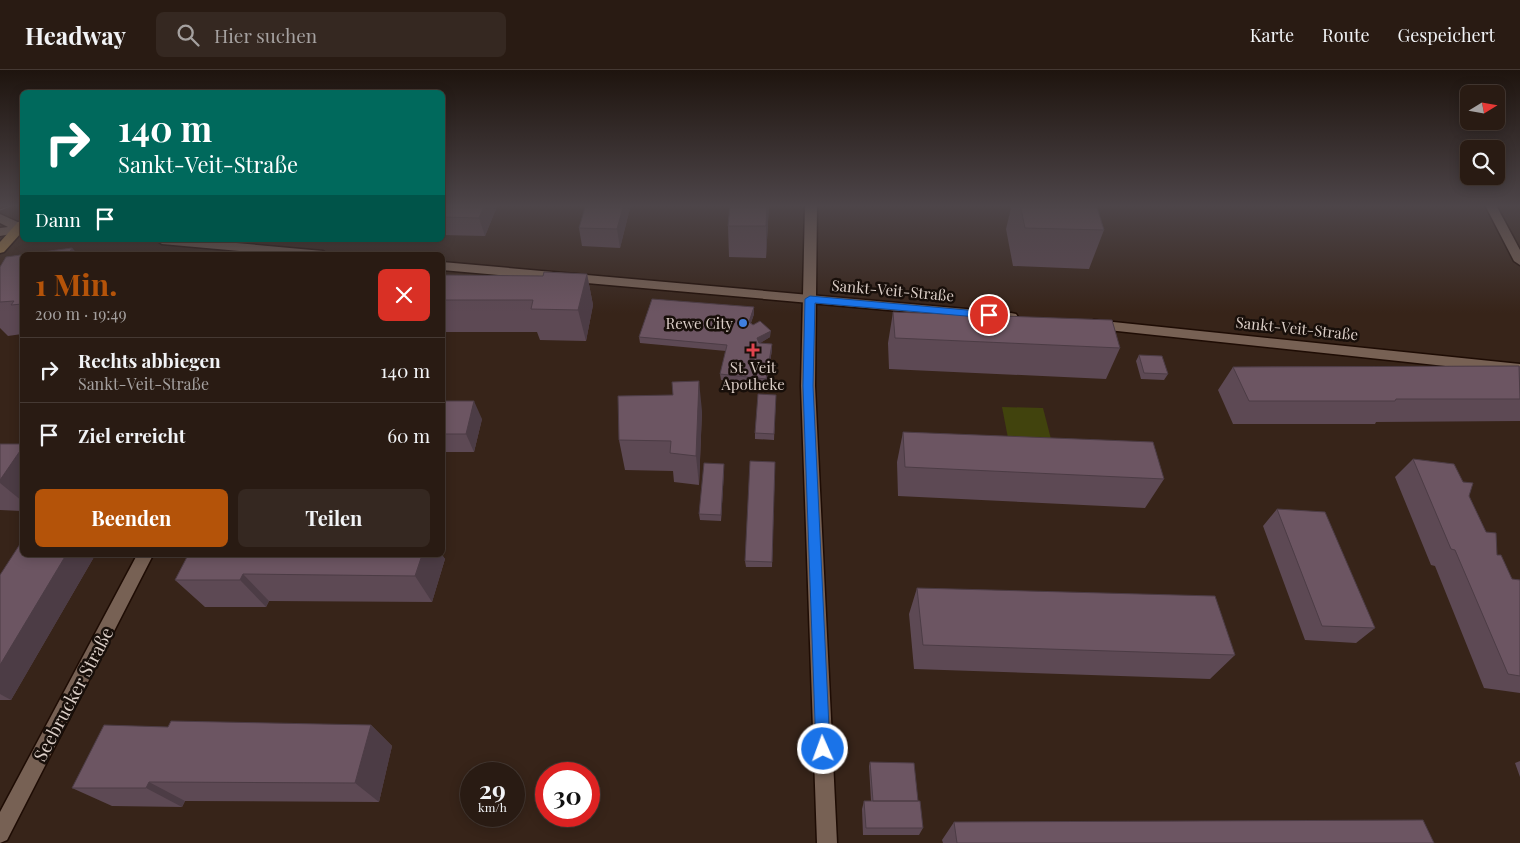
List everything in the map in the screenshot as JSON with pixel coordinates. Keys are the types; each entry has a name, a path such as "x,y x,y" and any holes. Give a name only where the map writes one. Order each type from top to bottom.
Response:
{"street":[{"path":"811,241 808,386 827,843"},
{"path":"1509,241 1520,262"},
{"path":"183,242 286,252"},
{"name":"Sankt-Veit-Straße","path":"445,266 1028,319"},
{"name":"Sankt-Veit-Straße","path":"1076,323 1202,334 1520,369"},
{"name":"Seebrucker Straße","path":"0,833 144,557"}],"shaded area":[{"path":"1002,407 1043,408 1051,439 1008,438"}],"building":[{"path":"72,248 70,252 43,252"},
{"path":"20,255 20,304 11,305 14,301 0,302 0,267 6,257"},
{"path":"544,272 587,274 578,310 531,309 533,300 445,300 445,275 543,276"},
{"path":"652,299 754,307 749,322 753,325 760,321 771,331 757,338 759,343 772,344 766,379 720,374 727,345 639,337"},
{"path":"893,312 1112,320 1120,348 895,338"},
{"path":"1139,355 1162,356 1168,374 1144,373"},
{"path":"1519,366 1520,399 1396,399 1395,401 1249,401 1233,367"},
{"path":"699,381 696,456 670,453 671,441 619,440 618,396 673,395 672,382"},
{"path":"758,394 776,395 774,434 755,433"},
{"path":"445,401 474,401 466,434 445,434"},
{"path":"903,432 1153,442 1164,479 905,467"},
{"path":"0,444 20,444 20,451 0,480"},
{"path":"1413,459 1454,464 1463,482 1473,483 1469,496 1486,532 1496,533 1497,555 1501,555 1512,579 1520,580 1520,676 1508,674 1455,550 1451,549"},
{"path":"750,461 775,462 772,562 745,561"},
{"path":"704,463 724,464 721,515 699,514"},
{"path":"1277,509 1325,512 1375,628 1322,626"},
{"path":"20,544 20,557 65,557 0,665 0,575"},
{"path":"187,557 421,557 415,576 243,574 240,580 175,580"},
{"path":"917,588 1215,596 1235,655 923,645"},
{"path":"171,721 371,725 355,783 149,782 146,788 72,788 104,725 168,727"},
{"path":"870,762 914,763 918,801 873,801"},
{"path":"864,801 920,801 923,828 866,828"},
{"path":"1423,820 1434,843 957,843 954,822"}],"place":[{"name":"Rewe City","path":"743,323"},
{"name":"St. Veit Apotheke","path":"753,350"}],"route":[{"path":"823,749 808,386 810,299 989,315"}]}
